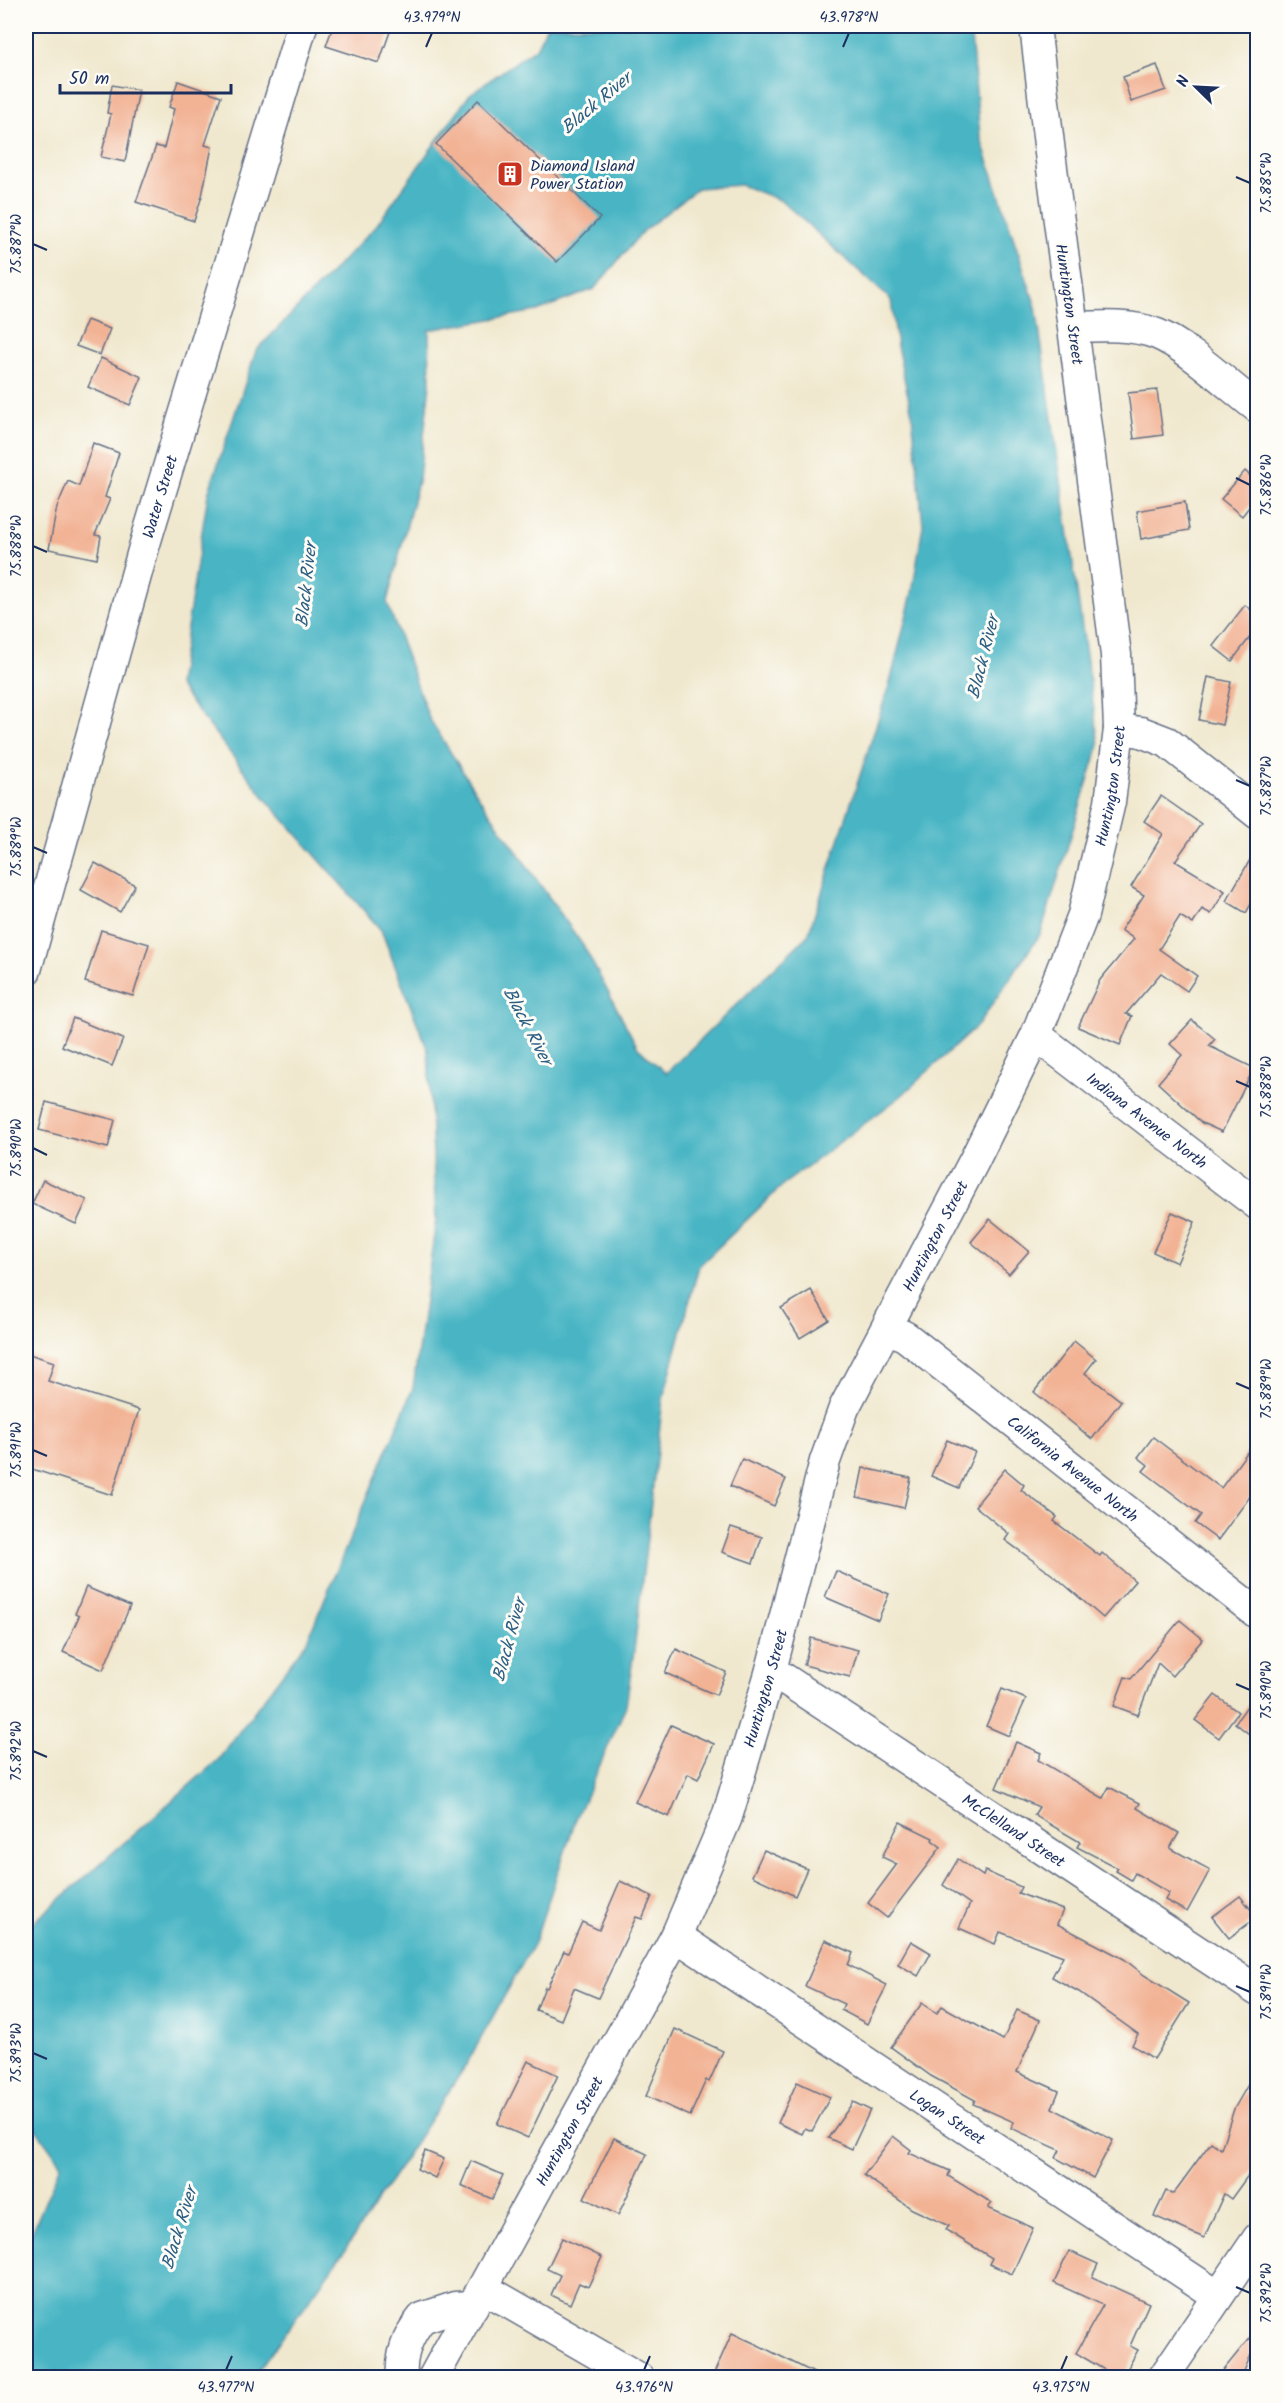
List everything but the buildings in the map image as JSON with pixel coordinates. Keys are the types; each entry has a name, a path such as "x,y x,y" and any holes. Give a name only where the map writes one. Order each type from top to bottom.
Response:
{"street":[{"name":"Water Street","path":"26,970 144,547 302,26"},
{"name":"Huntington Street","path":"433,2378 676,1936 727,1817 771,1670 825,1461 844,1408 974,1161 1036,1035 1083,915 1110,802 1119,729 1116,655 1035,26"},
{"path":"1074,327 1104,325 1154,333 1173,341 1257,408"},
{"path":"1119,729 1141,732 1167,742 1257,814"},
{"name":"Indiana Avenue North","path":"1036,1035 1257,1205"},
{"name":"California Avenue North","path":"887,1327 906,1337 1257,1614"},
{"name":"McClelland Street","path":"771,1670 1257,1991"},
{"name":"Logan Street","path":"676,1936 1218,2296"},
{"path":"1163,2378 1257,2238"},
{"path":"402,2378 401,2366 407,2341 422,2318 478,2297 639,2378"}],"water":[{"name":"Black River","path":"547,26 970,26 980,136 1036,307 1099,745 1041,933 978,1025 900,1097 784,1184 699,1266 663,1399 626,1706 576,1819 534,1943 466,2065 345,2250 254,2377 26,2377 26,2247 61,2164 26,2115 26,1925 33,1923 218,1760 307,1641 413,1388 436,1220 428,1051 381,930 264,797 178,685 208,494 256,351 376,226 470,94 536,48","holes":["741,185 782,201 891,300 897,346 912,414 923,525 912,593 890,683 808,935 666,1073 638,1048 584,947 480,799 429,718 387,602 419,478 430,384 429,330 537,311 594,289 642,232 698,188"]}],"place":[{"name":"Diamond Island Power Station","path":"510,174"}]}
